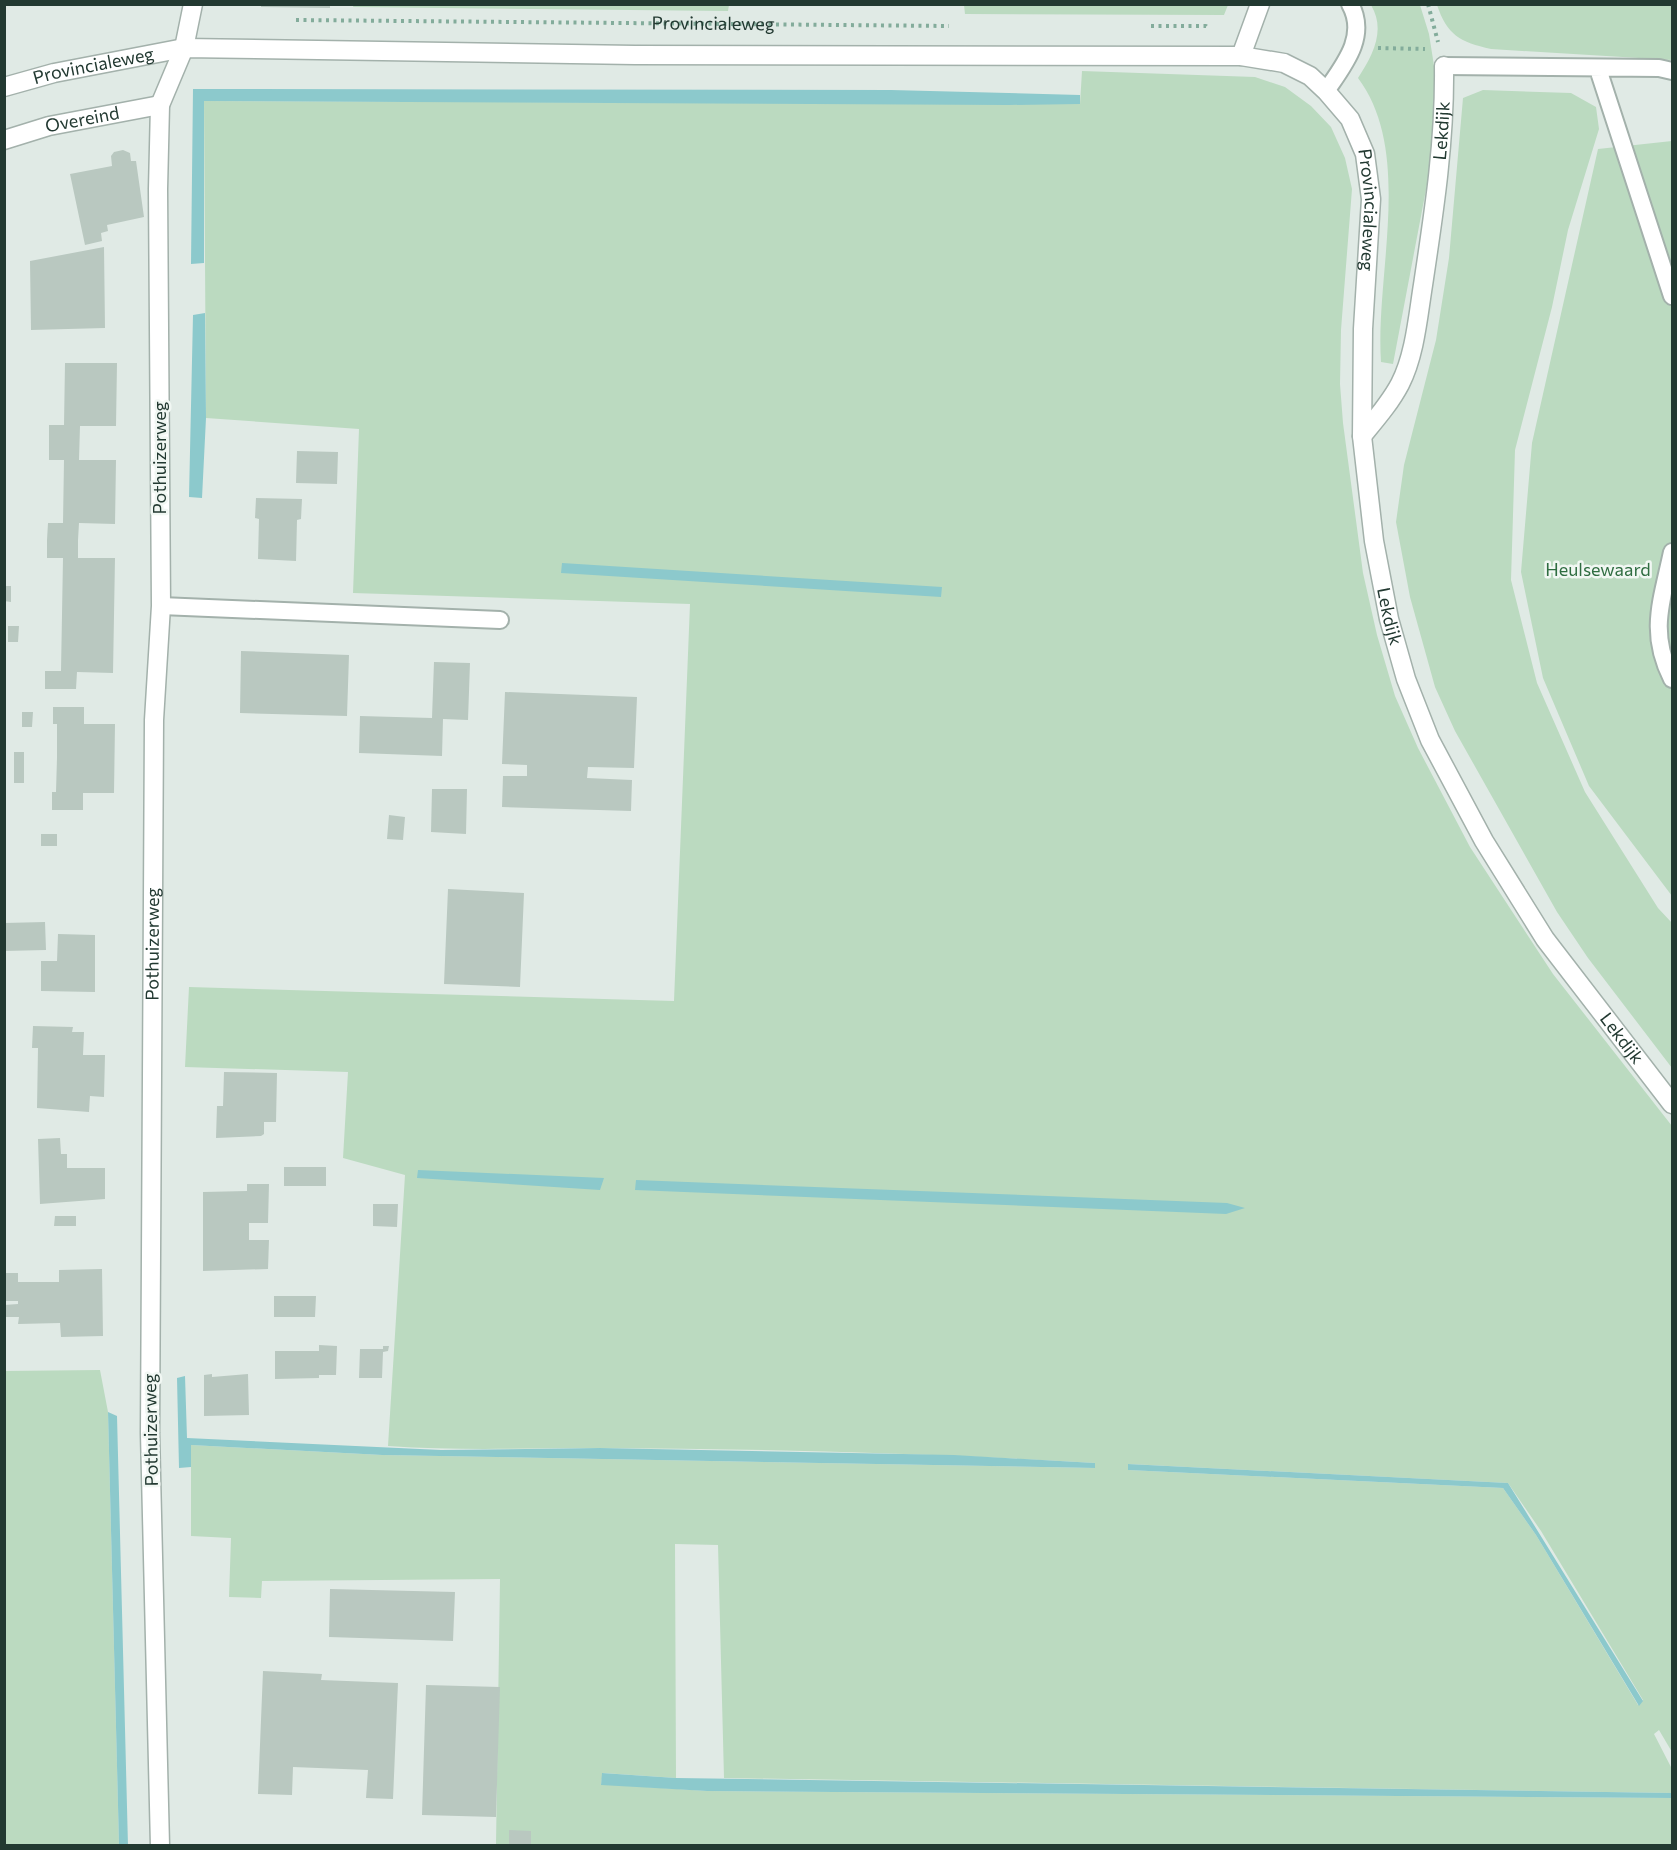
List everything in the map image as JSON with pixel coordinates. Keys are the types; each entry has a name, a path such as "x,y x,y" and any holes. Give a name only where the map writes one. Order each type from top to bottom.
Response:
{"street":[{"name":"Pothuizerweg","path":"160,1845 150,1421 154,720 161,606 158,189 160,105 183,48 193,4"},
{"path":"1241,56 1260,4"},
{"name":"Provincialeweg","path":"4,87 54,73 183,48 635,55 1241,56 1284,63 1310,76 1326,91 1350,119 1365,154 1371,199 1363,329 1362,436"},
{"name":"Lekdijk","path":"1444,66 1445,121 1438,186 1419,312 1401,383 1386,408 1362,436 1374,541 1389,619 1406,679 1430,740 1484,841 1545,939 1672,1104"},
{"name":"Overeind","path":"4,140 49,126 160,105"}],"lane":[{"path":"1326,91 1354,46 1358,31 1356,13 1350,4"},
{"path":"1444,66 1659,68 1672,71"},
{"path":"1598,69 1672,296"},
{"path":"1672,552 1658,622 1661,657 1672,679"},
{"path":"161,606 500,620"}],"path":[{"path":"1428,4 1439,47"},
{"name":"Provincialeweg","path":"288,20 954,26"},
{"path":"1146,26 1206,26 1241,56"},
{"path":"1385,49 1419,50"}],"green space":[{"path":"354,4 729,5 728,11 353,7"},
{"path":"964,4 1228,5 1224,15 965,14"},
{"path":"1371,5 1420,5 1429,34 1438,91 1428,179 1393,364 1381,362 1388,215 1388,178 1384,142 1375,108 1358,78 1376,42 1377,24"},
{"path":"1437,5 1672,5 1672,60 1491,49 1456,36 1445,24"},
{"path":"1082,71 1255,77 1285,87 1311,106 1331,127 1345,158 1352,189 1341,330 1340,384 1343,423 1363,573 1377,635 1395,696 1418,748 1470,847 1553,974 1672,1126 1672,1752 1659,1730 1654,1734 1672,1769 1672,1793 724,1778 718,1545 675,1544 676,1778 603,1773 601,1784 707,1791 1672,1798 1672,1845 496,1845 500,1579 262,1581 261,1598 229,1597 231,1538 191,1536 191,1445 382,1455 1094,1468 1095,1463 786,1451 601,1448 468,1449 388,1446 405,1175 343,1158 348,1072 185,1067 189,987 674,1001 690,604 353,593 359,429 206,418 204,101 1080,104","holes":["1129,1464 1508,1483 1541,1531 1643,1700 1638,1705 1536,1535 1503,1488 1128,1470"]},
{"path":"1483,90 1571,93 1596,107 1599,129 1568,230 1552,307 1515,450 1511,580 1537,683 1585,792 1658,908 1672,923 1672,1068 1588,958 1557,912 1455,731 1435,687 1410,597 1396,522 1404,465 1436,340 1449,258 1463,98"},
{"name":"Heulsewaard","path":"1672,141 1672,896 1589,786 1543,678 1521,572 1532,443 1598,149"},
{"path":"100,1370 108,1412 119,1845 5,1845 4,1371"}],"water":[{"path":"193,89 891,90 1080,95 1080,104 204,101 204,263 191,264"},
{"path":"205,313 206,418 202,498 189,497 193,315"},
{"path":"562,563 942,587 941,597 561,573"},
{"path":"418,1170 604,1178 600,1190 417,1178"},
{"path":"636,1180 1227,1203 1245,1208 1226,1214 635,1190"},
{"path":"185,1376 187,1438 441,1450 600,1448 954,1455 1095,1463 1095,1468 382,1455 191,1445 191,1467 179,1468 177,1378"},
{"path":"108,1412 117,1416 128,1846 119,1845"},
{"path":"1128,1464 1508,1483 1643,1701 1639,1706 1536,1535 1503,1488 1128,1470"},
{"path":"602,1773 676,1778 1672,1793 1672,1798 707,1791 601,1785"}],"building":[{"path":"261,4 330,4 330,8 261,7"},
{"path":"123,150 130,153 131,161 136,161 144,217 107,225 108,231 101,233 102,241 85,245 70,174 112,166 111,156 114,152"},
{"path":"104,247 105,328 31,330 30,261"},
{"path":"65,363 117,363 116,426 80,426 79,460 116,460 115,524 79,523 78,540 78,558 115,558 113,673 77,672 76,689 45,689 45,671 61,671 63,558 47,558 47,540 48,523 63,523 64,460 49,460 49,425 64,425"},
{"path":"297,451 338,452 337,484 296,483"},
{"path":"256,498 302,499 301,519 297,520 296,561 258,559 259,519 255,518"},
{"path":"4,586 11,586 11,602 4,601"},
{"path":"8,626 19,626 18,642 8,642"},
{"path":"241,651 349,655 347,716 240,713"},
{"path":"434,662 470,663 468,720 443,719 442,756 359,753 360,716 432,718"},
{"path":"505,692 637,697 634,768 588,767 587,778 632,780 631,811 502,807 503,776 527,776 527,765 502,764"},
{"path":"53,707 84,707 84,724 115,724 114,793 83,793 83,810 52,810 52,792 56,792 57,758 57,724 53,724"},
{"path":"22,712 33,712 32,727 22,727"},
{"path":"14,752 24,752 24,783 14,783"},
{"path":"432,789 467,789 466,834 431,832"},
{"path":"389,815 405,817 403,840 387,839"},
{"path":"41,834 57,834 57,846 41,846"},
{"path":"448,889 524,893 520,987 444,984"},
{"path":"45,922 46,950 4,951 4,923"},
{"path":"58,934 95,935 95,992 41,991 41,961 57,961"},
{"path":"33,1026 73,1027 72,1032 84,1032 83,1055 105,1055 104,1097 90,1096 89,1112 37,1108 38,1048 32,1048"},
{"path":"224,1072 277,1073 276,1122 264,1122 264,1134 261,1136 216,1138 217,1106 223,1106"},
{"path":"60,1138 61,1154 67,1154 67,1168 105,1168 105,1199 40,1204 38,1139"},
{"path":"284,1167 326,1167 326,1186 284,1186"},
{"path":"247,1184 269,1184 268,1223 249,1223 249,1240 269,1240 268,1269 203,1271 203,1192 247,1191"},
{"path":"373,1204 398,1204 397,1227 373,1226"},
{"path":"55,1216 76,1216 76,1226 54,1226"},
{"path":"102,1269 103,1336 61,1337 60,1323 18,1324 19,1317 4,1317 4,1305 18,1304 18,1301 4,1301 4,1273 18,1273 18,1282 59,1282 59,1270"},
{"path":"274,1296 316,1296 315,1317 274,1317"},
{"path":"319,1345 337,1346 336,1375 319,1375 319,1378 275,1379 275,1351 319,1351"},
{"path":"383,1346 389,1346 388,1351 383,1352 382,1378 359,1378 360,1349 383,1349"},
{"path":"212,1374 212,1377 248,1374 249,1415 204,1416 204,1375"},
{"path":"330,1589 455,1592 453,1641 329,1637"},
{"path":"263,1671 322,1674 321,1680 398,1683 393,1799 366,1798 368,1770 293,1767 292,1795 258,1794"},
{"path":"426,1685 500,1687 496,1817 422,1815"},
{"path":"509,1830 531,1831 531,1845 509,1845"}]}
